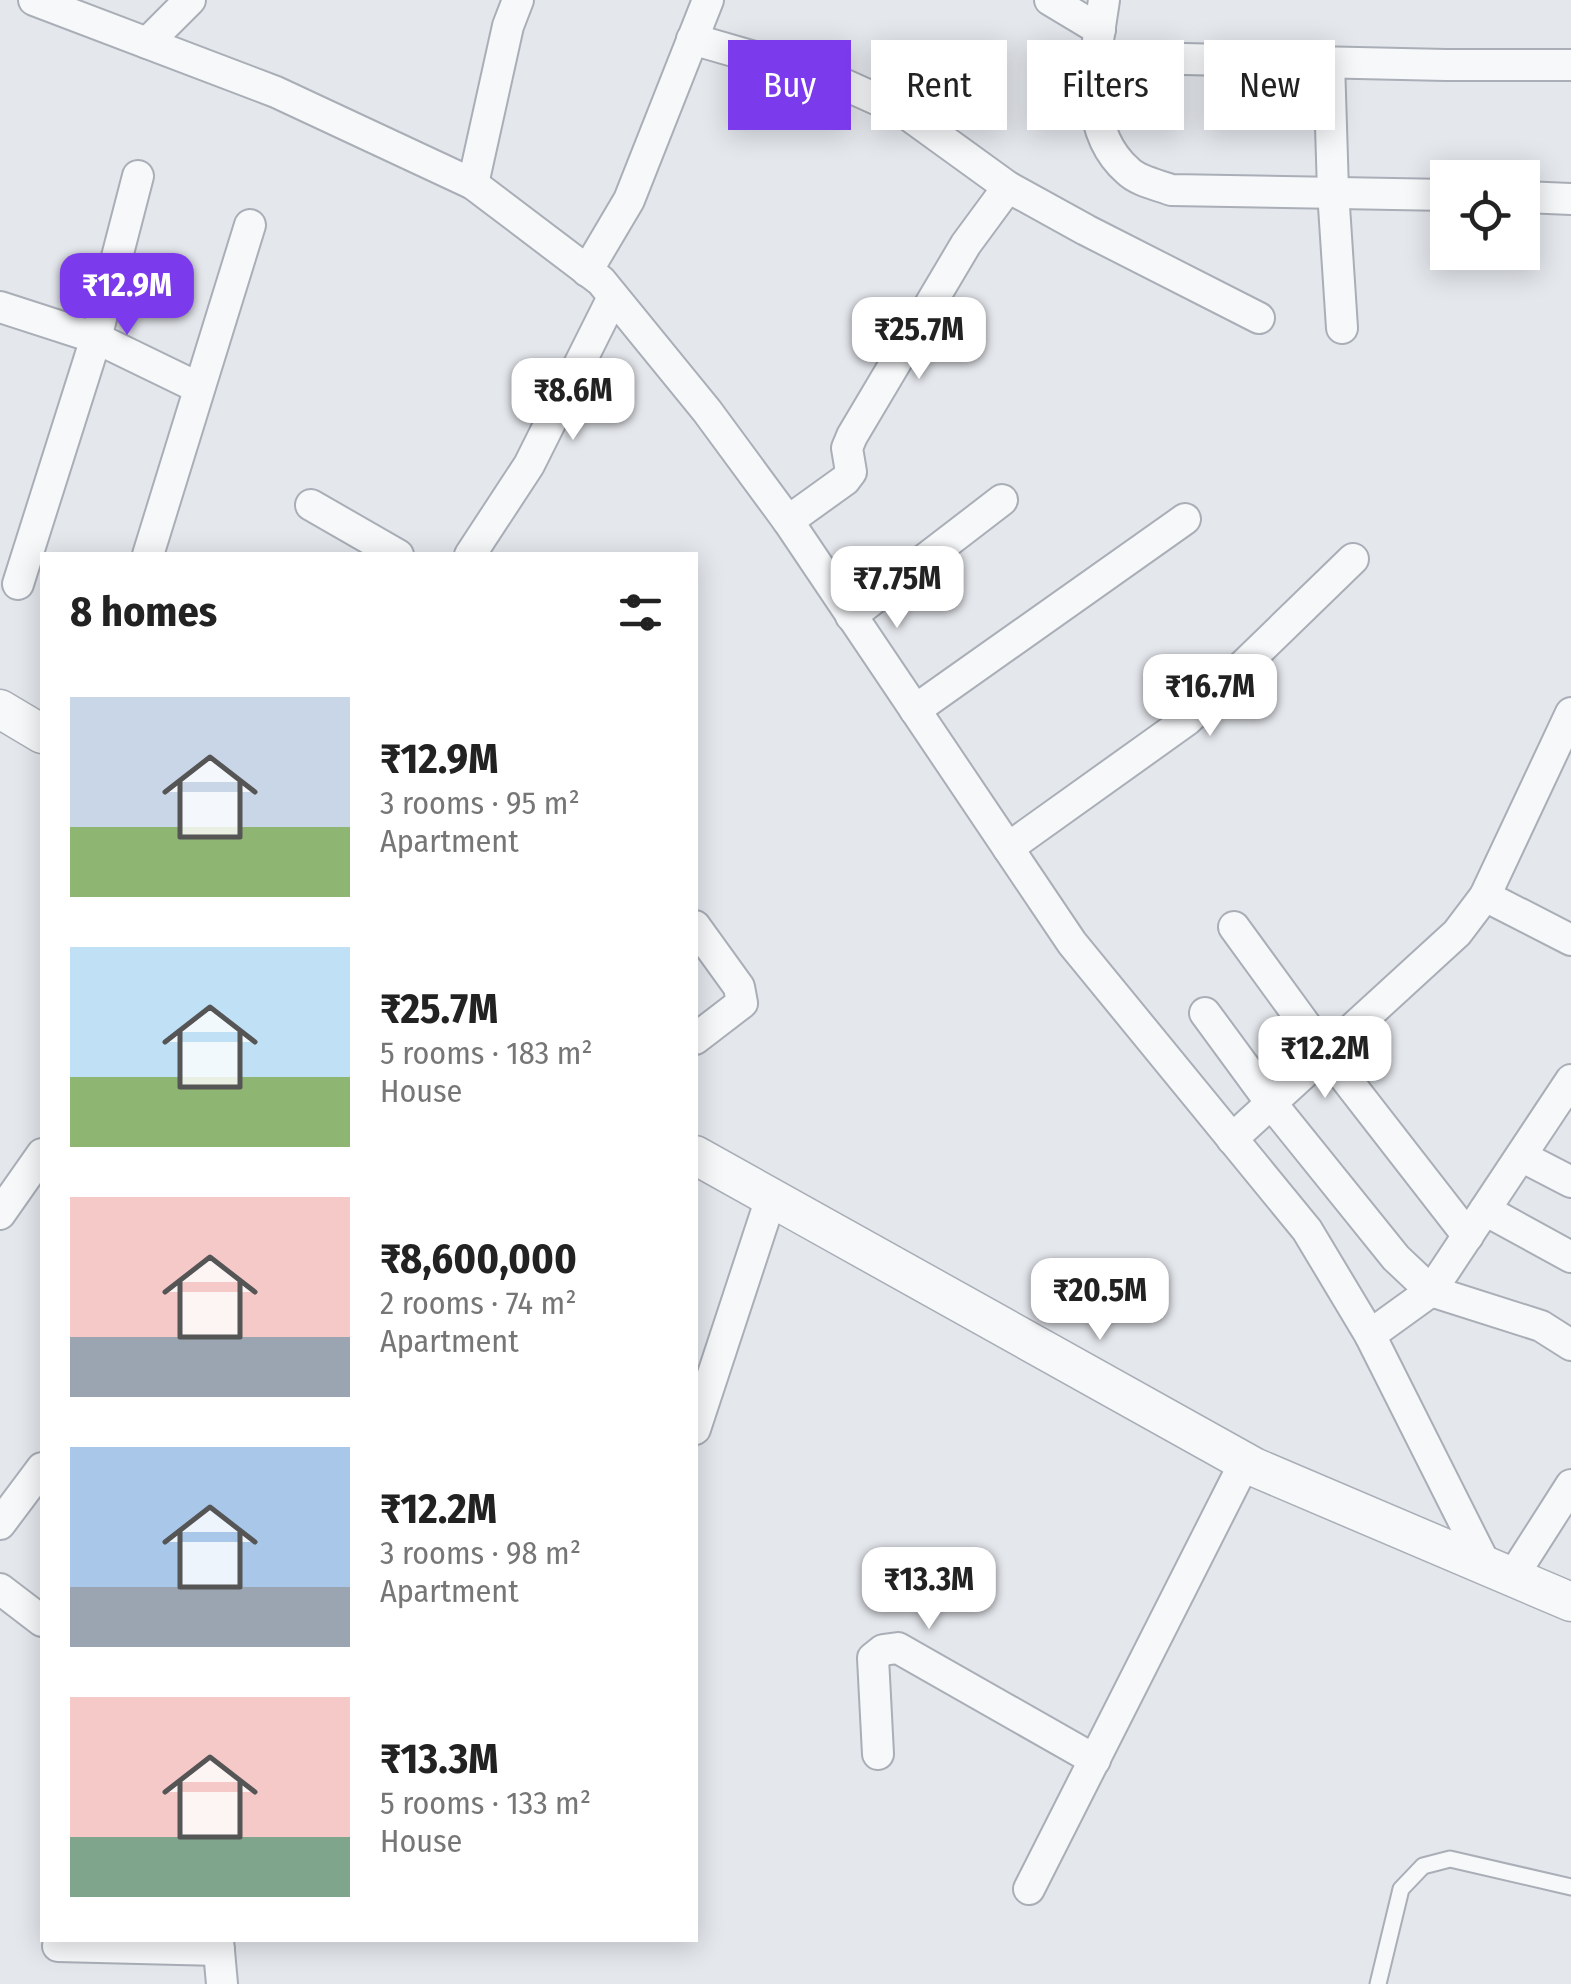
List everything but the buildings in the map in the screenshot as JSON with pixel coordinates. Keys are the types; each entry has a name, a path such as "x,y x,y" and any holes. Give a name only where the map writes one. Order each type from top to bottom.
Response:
{"street":[{"path":"34,0 276,92 473,184 587,271 613,296 707,410 788,521 1072,943 1307,1230 1370,1335 1499,1572"},
{"path":"147,43 190,0"},
{"path":"473,184 508,26 518,0"},
{"path":"587,271 629,200 708,0"},
{"path":"1050,0 1100,29 1204,44"},
{"path":"1100,29 1093,74 1098,124 1111,152 1130,174 1171,190 1430,193"},
{"path":"692,39 834,80 903,111 1008,187 1259,318"},
{"path":"1335,62 1571,65"},
{"path":"1331,130 1342,328"},
{"path":"18,584 96,338 138,176"},
{"path":"788,521 852,472 846,448 852,436 966,244 1008,187"},
{"path":"1540,198 1571,199"},
{"path":"149,552 250,225"},
{"path":"472,552 529,466 613,296"},
{"path":"0,308 96,338 200,388"},
{"path":"851,616 1002,500"},
{"path":"311,505 393,552"},
{"path":"915,710 1185,519"},
{"path":"1008,848 1186,720 1353,559"},
{"path":"0,709 40,733"},
{"path":"1232,1139 1457,933 1484,896 1571,714"},
{"path":"1484,896 1571,940"},
{"path":"1234,927 1325,1052 1477,1223 1571,1257"},
{"path":"698,930 739,987 742,1003 698,1037"},
{"path":"1205,1013 1271,1103 1396,1258 1431,1291 1541,1326 1571,1345"},
{"path":"1370,1335 1431,1291 1571,1080"},
{"path":"1521,1156 1571,1182"},
{"path":"0,1214 40,1157"},
{"path":"698,1157 1245,1462 1571,1602"},
{"path":"698,1420 771,1198"},
{"path":"1029,1889 1245,1462"},
{"path":"0,1524 40,1471"},
{"path":"1499,1572 1571,1484"},
{"path":"0,1589 40,1619"},
{"path":"878,1754 873,1658 883,1650 898,1648 1095,1760"},
{"path":"58,1946 219,1945 222,1984"}],"lane":[{"path":"1378,1984 1401,1890 1423,1866 1450,1859 1571,1886"}]}
